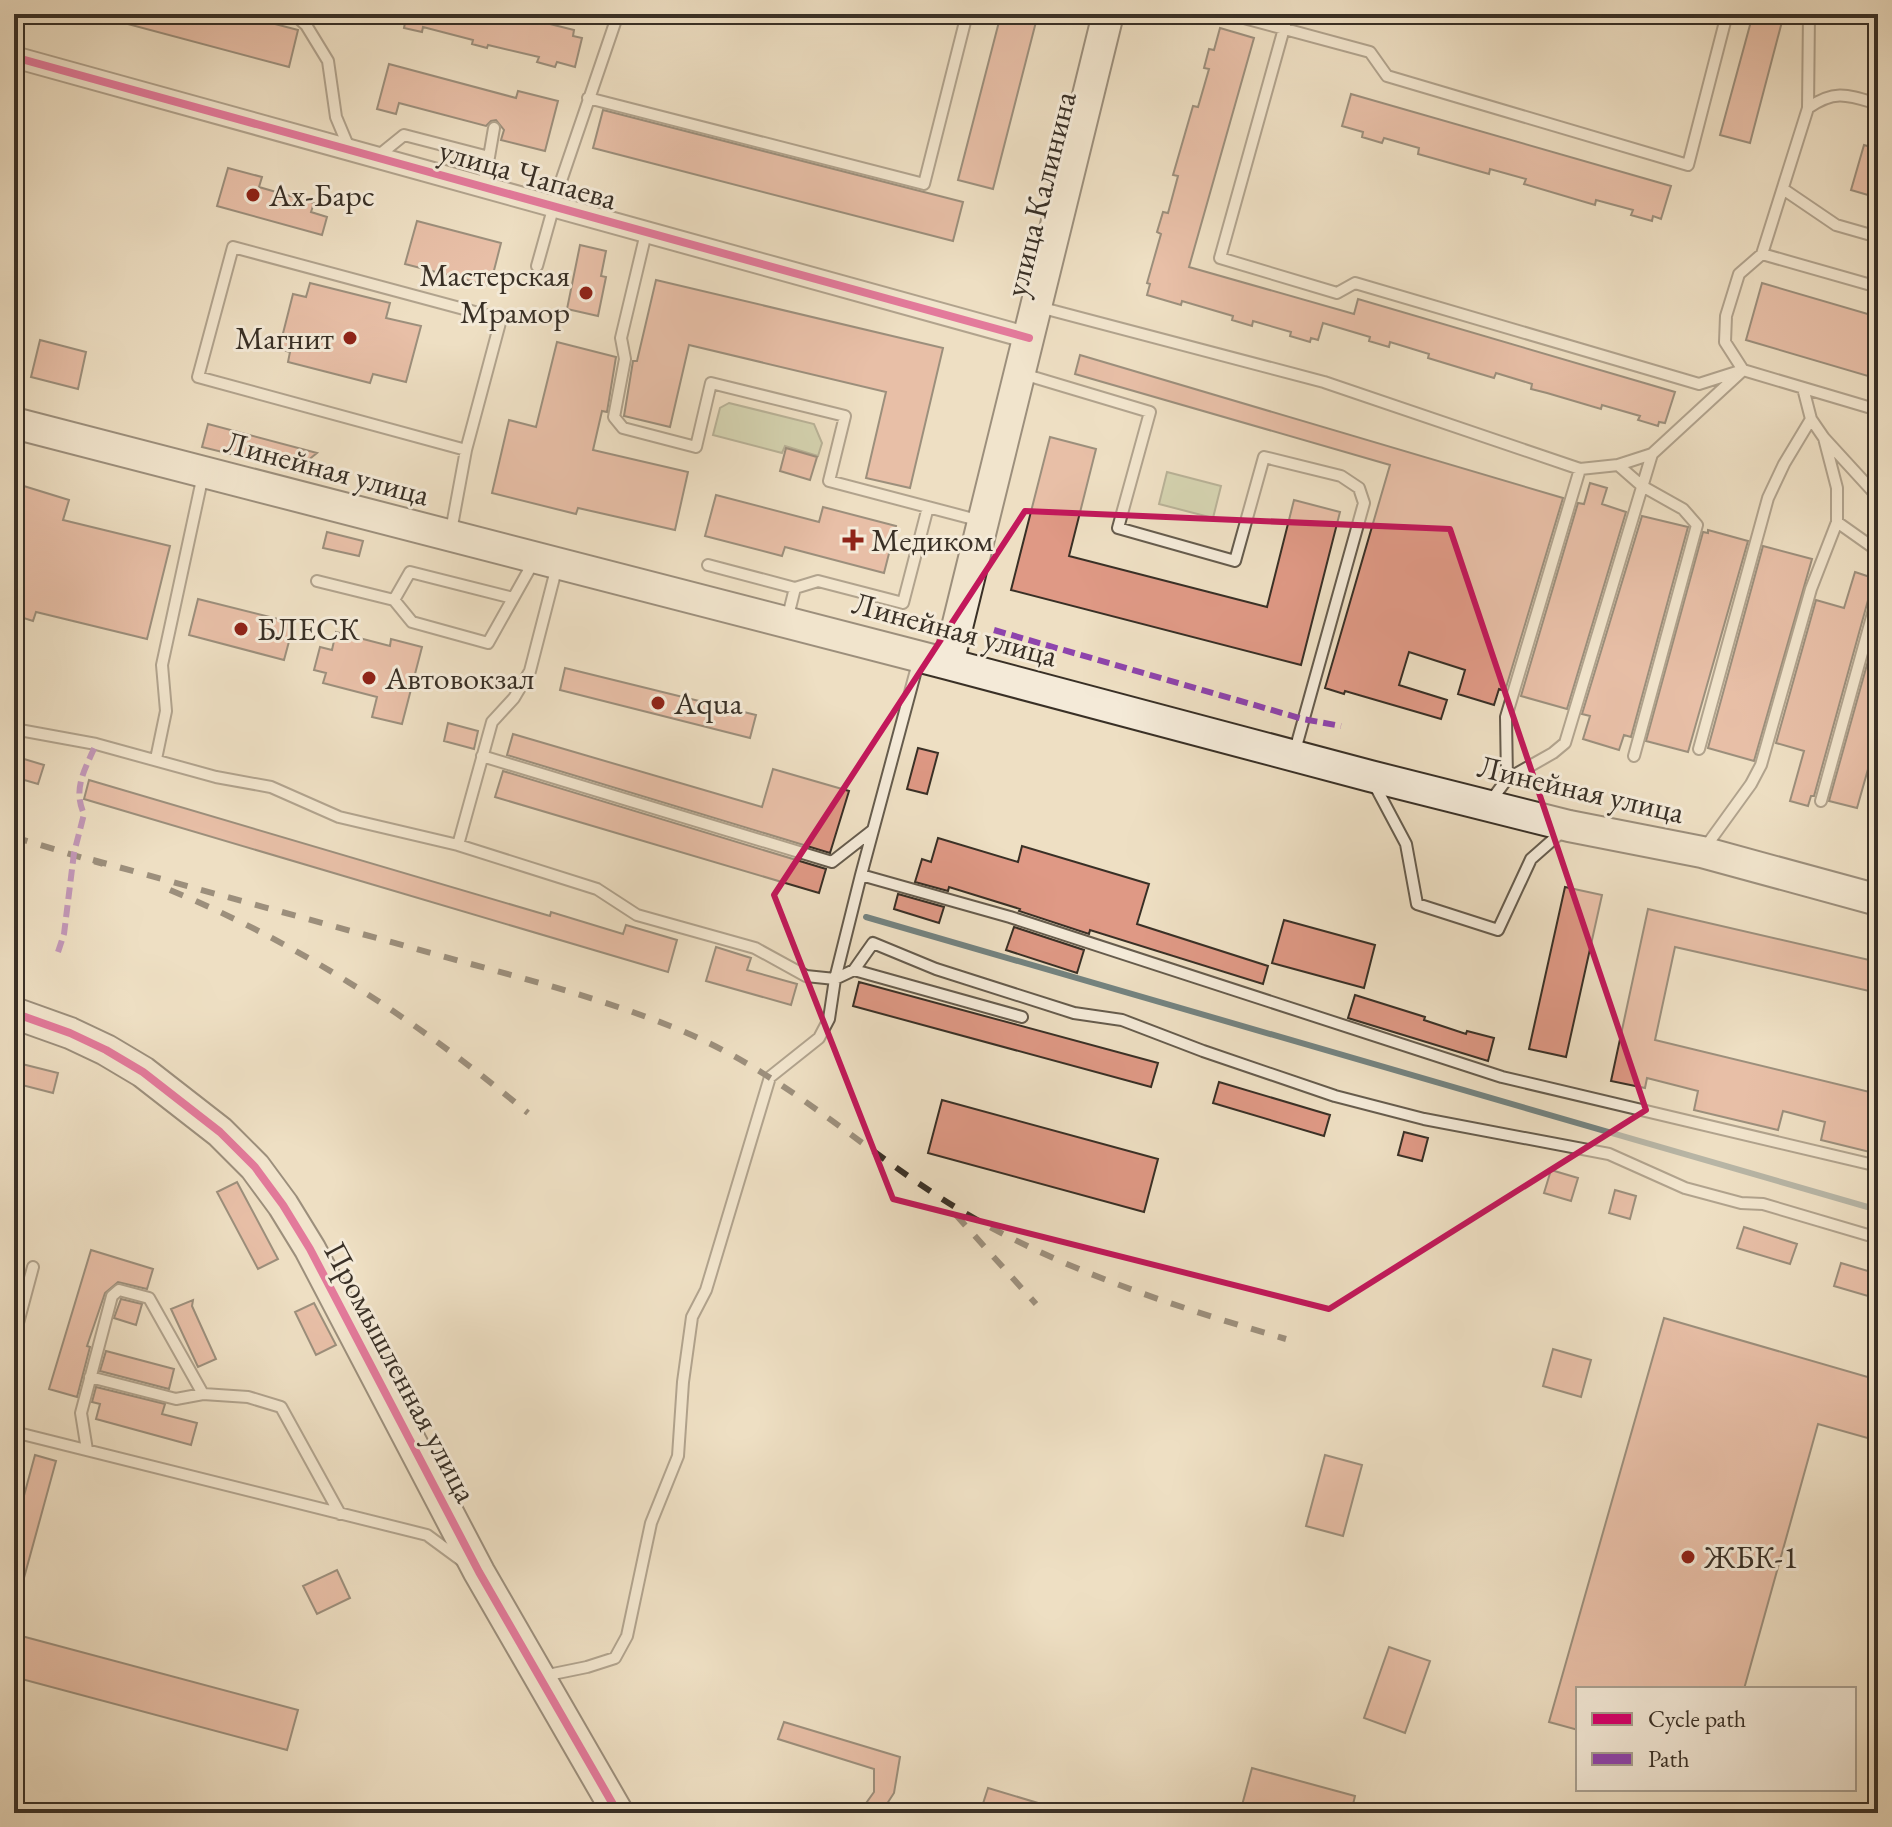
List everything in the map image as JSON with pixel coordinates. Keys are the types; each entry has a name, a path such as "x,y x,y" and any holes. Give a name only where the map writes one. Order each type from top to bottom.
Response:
{"main road":[{"name":"улица Калинина","path":"934,660 984,522 1108,14"},
{"name":"Линейная улица","path":"14,423 934,660 1370,776 1569,826 1702,852 1878,900"},
{"name":"Промышленная улица","path":"14,1013 70,1033 143,1072 220,1132 255,1167 310,1249 479,1572 618,1813"}],"street":[{"name":"улица Чапаева","path":"14,57 1029,338"}],"lane":[{"path":"294,14 306,25 328,61 336,117 349,148"},
{"path":"537,266 553,205 618,17 595,14"},
{"path":"588,98 924,184 967,14"},
{"path":"1229,14 1370,52 1387,76 1688,165 1727,14"},
{"path":"1288,14 1220,258 1337,293 1355,283 1699,384 1743,370 1878,410"},
{"path":"1743,370 1725,342 1726,316 1739,274 1762,254 1808,108 1809,14"},
{"path":"1808,108 1820,100 1842,93 1878,104"},
{"path":"483,186 494,128"},
{"path":"378,156 404,135 489,157"},
{"path":"1783,189 1836,225 1878,237"},
{"path":"646,233 621,338 625,359 614,417 623,428 696,447 711,383 845,416 829,481 984,522"},
{"path":"450,537 466,450 501,319 233,247 198,377 466,450"},
{"path":"1762,254 1878,287"},
{"path":"1037,307 1324,382 1580,469 1618,465 1652,454 1743,370"},
{"path":"1021,374 1150,412 1118,528 1235,561 1264,457 1341,476 1359,488 1364,503 1293,756"},
{"path":"1803,388 1811,419 1824,438 1878,497"},
{"path":"1699,749 1768,498 1811,419"},
{"path":"1702,852 1761,765 1811,589 1837,522 1837,488 1824,438"},
{"path":"1487,805 1507,779 1565,743 1652,454"},
{"path":"1618,465 1642,486 1683,509 1697,525 1634,756"},
{"path":"1507,779 1506,717 1580,469"},
{"path":"156,759 166,711 162,665 204,473"},
{"path":"708,565 795,588 818,581 903,603 928,507"},
{"path":"1837,522 1878,551"},
{"path":"458,845 492,722 514,698 530,671 546,562"},
{"path":"317,581 394,600 412,622 488,643 513,598 546,562"},
{"path":"394,600 410,572 513,598"},
{"path":"786,623 795,588"},
{"path":"1821,801 1878,595"},
{"path":"539,1677 615,1658 627,1636 651,1523 678,1456 683,1382 692,1317 706,1290 770,1077 819,1038 829,1019 835,979 873,830 934,660"},
{"path":"14,729 96,744 216,777 271,787 339,817 458,845 597,889 637,915 755,948 806,976 835,979 854,970 873,943 936,969 1074,1013 1122,1020 1335,1096 1424,1119 1609,1154 1685,1188 1741,1203 1763,1204 1878,1238"},
{"path":"482,756 832,862 873,830"},
{"path":"1370,776 1406,844 1417,904 1498,930 1531,859 1569,826"},
{"path":"861,875 1010,917 1502,1077 1878,1166"},
{"path":"854,970 1022,1017"},
{"path":"14,1338 33,1267"},
{"path":"87,1450 81,1413 112,1296 119,1290 149,1298 203,1394"},
{"path":"90,1377 176,1399 203,1394 248,1397 281,1407 340,1514"},
{"path":"14,1432 427,1535 479,1572"}],"highlighted area":[{"path":"1025,511 1450,529 1646,1110 1329,1309 893,1199 774,895"}],"green space":[{"path":"729,403 814,424 822,443 818,456 785,446 782,453 713,435 720,408"},
{"path":"1167,472 1221,486 1213,518 1159,504"}],"building":[{"path":"109,14 237,14 298,30 289,67 109,19"},
{"path":"394,14 510,14 574,30 573,36 582,38 575,67 557,62 555,67 537,62 539,57 488,45 487,48 472,44 473,40 423,27 422,32 404,28 405,23 393,20"},
{"path":"1001,14 1038,14 993,189 958,180"},
{"path":"1753,14 1784,14 1750,143 1720,135"},
{"path":"1220,28 1254,38 1189,267 1354,314 1358,299 1675,392 1665,423 1659,422 1658,426 1638,420 1640,416 1602,405 1601,409 1531,389 1532,384 1496,373 1494,378 1428,358 1429,354 1390,342 1389,347 1369,341 1370,337 1323,323 1318,340 1311,338 1310,342 1290,336 1291,332 1253,321 1252,326 1232,320 1233,316 1182,301 1181,305 1147,295 1150,284 1147,283 1161,234 1157,232 1163,212 1168,213 1178,176 1173,175 1193,106 1198,107 1209,69 1204,68 1209,49 1214,50"},
{"path":"389,64 516,98 518,91 558,101 545,151 501,140 504,130 496,120 486,126 399,103 396,114 377,109"},
{"path":"1351,94 1671,186 1661,219 1653,216 1652,221 1631,215 1633,210 1596,200 1595,205 1524,184 1526,179 1490,169 1489,174 1418,154 1419,148 1384,138 1382,143 1362,137 1363,132 1342,126"},
{"path":"603,110 963,202 953,241 593,148"},
{"path":"1864,145 1878,149 1878,198 1851,190"},
{"name":"Ах-Барс","path":"228,168 262,177 259,187 314,203 311,212 327,217 322,235 217,206"},
{"path":"417,221 501,243 490,286 405,264"},
{"name":"Мастерская Мрамор","path":"580,245 606,251 601,276 606,277 598,316 567,309"},
{"path":"656,280 943,348 910,488 866,478 886,392 689,345 670,427 624,416 633,361 637,361"},
{"name":"Магнит","path":"310,283 390,303 386,318 421,326 406,382 373,374 370,383 288,362 290,352 279,349 293,294 306,297"},
{"path":"1762,283 1878,317 1878,379 1746,340"},
{"path":"40,340 86,352 78,389 31,377"},
{"path":"557,342 616,357 607,412 602,411 593,450 688,472 675,530 578,508 576,514 492,493 509,420 536,427"},
{"path":"1080,355 1563,498 1505,691 1499,689 1494,705 1458,694 1465,670 1409,652 1399,685 1447,700 1441,719 1325,688 1390,465 1075,374"},
{"path":"208,424 317,453 296,470 202,447"},
{"path":"1050,437 1096,449 1069,556 1267,607 1294,500 1340,512 1301,665 1011,590"},
{"path":"786,448 817,457 810,480 780,471"},
{"path":"14,483 69,500 63,520 170,546 147,639 36,612 33,621 14,615"},
{"path":"1590,483 1607,488 1602,504 1626,512 1567,709 1521,696 1578,503 1584,504"},
{"path":"716,495 819,522 823,507 896,526 884,573 785,547 782,556 705,536"},
{"path":"1642,516 1688,527 1631,737 1624,735 1619,750 1583,739 1590,716 1582,714"},
{"path":"1708,530 1748,541 1688,752 1646,741 1703,532 1708,533"},
{"path":"327,532 363,541 359,556 323,548"},
{"path":"1763,546 1812,559 1754,761 1708,748"},
{"path":"1855,572 1873,578 1871,586 1878,587 1870,593 1814,796 1811,796 1808,806 1790,801 1804,751 1776,743 1816,600 1844,608"},
{"name":"БЛЕСК","path":"198,599 294,623 284,660 189,635"},
{"path":"1878,625 1878,734 1857,808 1829,801"},
{"name":"Автовокзал","path":"336,632 390,646 391,639 422,647 402,724 372,717 377,697 323,683 326,673 314,670 320,647 332,650"},
{"name":"Aqua","path":"565,668 756,715 750,738 560,690"},
{"path":"448,723 478,731 474,749 444,741"},
{"path":"513,734 762,807 773,769 849,791 830,853 507,755"},
{"path":"918,748 938,753 927,794 907,789"},
{"path":"14,756 44,765 38,784 14,777"},
{"path":"503,771 826,869 819,893 495,797"},
{"path":"89,780 550,916 551,912 623,934 626,925 677,940 668,972 84,799"},
{"path":"938,838 1018,862 1022,846 1149,884 1137,924 1268,966 1263,984 1090,930 1089,934 949,887 948,891 915,882 922,859 931,862"},
{"path":"1565,887 1602,895 1566,1057 1529,1049"},
{"path":"898,894 944,907 939,923 894,909"},
{"path":"1648,909 1878,962 1878,993 1675,947 1655,1040 1878,1094 1878,1154 1821,1140 1825,1122 1783,1111 1778,1130 1694,1110 1698,1091 1647,1078 1645,1088 1611,1081"},
{"path":"1284,920 1375,945 1364,988 1272,963"},
{"path":"1014,927 1084,950 1077,973 1006,950"},
{"path":"716,947 751,958 747,970 797,984 791,1005 706,981"},
{"path":"859,982 1158,1063 1151,1087 853,1006"},
{"path":"1355,995 1425,1017 1424,1020 1466,1034 1467,1031 1494,1038 1488,1061 1348,1018"},
{"path":"14,1062 58,1073 53,1093 14,1083"},
{"path":"1219,1082 1330,1115 1324,1136 1213,1103"},
{"path":"942,1100 1158,1159 1144,1212 928,1153"},
{"path":"1404,1132 1428,1138 1422,1161 1398,1155"},
{"path":"1551,1170 1578,1178 1571,1201 1544,1193"},
{"path":"237,1182 278,1259 258,1269 217,1192"},
{"path":"1615,1190 1636,1196 1630,1219 1609,1213"},
{"path":"1744,1227 1797,1244 1790,1264 1737,1248"},
{"path":"91,1250 153,1269 147,1289 118,1282 105,1293 87,1346 90,1347 77,1397 49,1389"},
{"path":"1841,1263 1878,1274 1878,1299 1834,1286"},
{"path":"121,1299 142,1304 136,1325 114,1318"},
{"path":"193,1300 192,1306 216,1359 198,1367 171,1309"},
{"path":"314,1303 336,1345 316,1355 295,1312"},
{"name":"ЖБК-1","path":"1664,1318 1878,1380 1878,1441 1818,1424 1745,1687 1576,1687 1576,1729 1549,1722"},
{"path":"1553,1349 1591,1360 1581,1397 1543,1386"},
{"path":"106,1351 174,1369 169,1389 100,1371"},
{"path":"96,1387 165,1404 162,1414 197,1423 191,1445 96,1419 100,1404 92,1402"},
{"path":"35,1455 56,1461 19,1596 14,1595 14,1500 22,1503"},
{"path":"1325,1455 1362,1465 1343,1536 1306,1526"},
{"path":"337,1570 350,1598 317,1614 303,1586"},
{"path":"14,1634 298,1710 287,1750 14,1677"},
{"path":"1389,1647 1430,1661 1405,1733 1364,1718"},
{"path":"784,1722 900,1757 894,1793 881,1813 859,1813 874,1792 874,1769 778,1739"},
{"path":"1252,1768 1355,1796 1351,1813 1257,1813 1241,1809"},
{"path":"988,1788 1058,1809 1057,1813 980,1813"}],"waterway":[{"path":"866,917 1878,1210"}],"railway":[{"path":"14,837 103,864"},
{"path":"93,860 595,999 687,1033 761,1072 930,1191 1003,1234 1121,1286 1286,1339"},
{"path":"170,890 266,935 357,988 444,1047 528,1113"},
{"path":"956,1215 1036,1304"}],"marked path":[{"path":"994,630 1303,719 1341,726"},
{"path":"58,952 64,934 74,853 84,814 80,787 96,744"},
{"path":"14,865 20,875"}],"cycle path":[{"path":"14,57 1029,338"},
{"path":"14,1013 70,1033 143,1072 220,1132 255,1167 310,1249 479,1572 618,1813"}],"place":[{"name":"Ах-Барс","path":"253,195"},
{"name":"Мастерская Мрамор","path":"586,293"},
{"name":"Магнит","path":"350,338"},
{"name":"Медиком","path":"853,540"},
{"name":"БЛЕСК","path":"241,629"},
{"name":"Автовокзал","path":"369,678"},
{"name":"Aqua","path":"658,703"},
{"name":"ЖБК-1","path":"1688,1557"}]}
